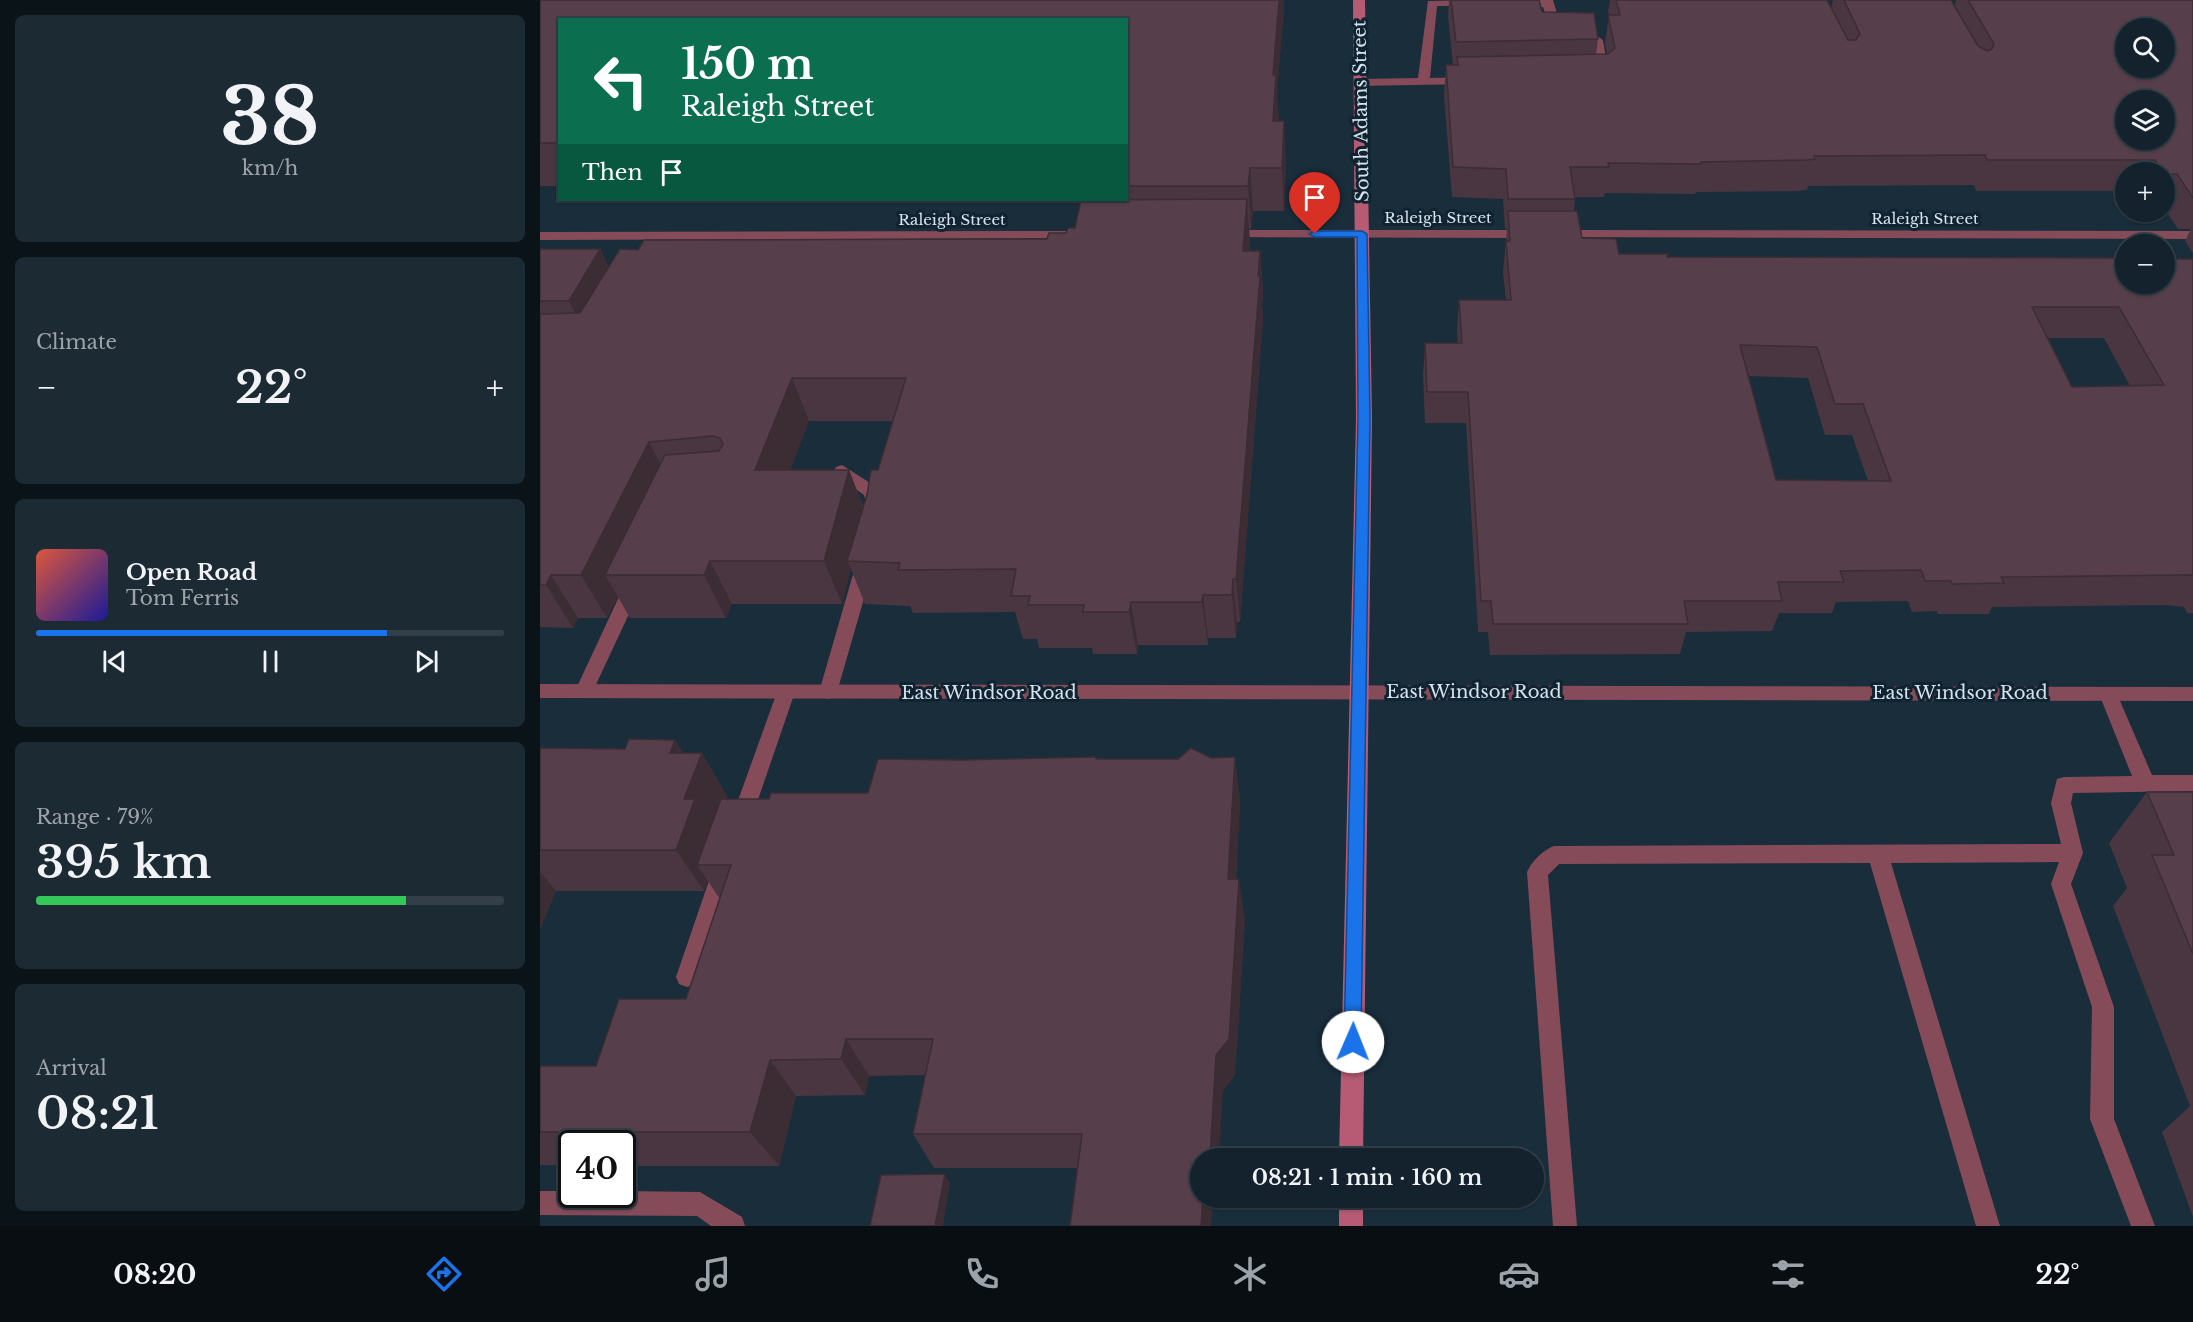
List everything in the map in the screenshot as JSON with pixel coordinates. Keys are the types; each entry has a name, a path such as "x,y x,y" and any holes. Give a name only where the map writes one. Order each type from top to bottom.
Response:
{"street":[{"name":"South Adams Street","path":"1351,1148 1364,418 1359,0"},
{"path":"1424,82 1432,3 1548,2 1558,37 1597,40 1603,78 1592,78"},
{"path":"1360,83 1479,81"},
{"name":"Raleigh Street","path":"1208,234 2193,235"},
{"name":"Raleigh Street","path":"540,236 1090,235"},
{"path":"654,252 663,236"},
{"path":"842,471 872,492 877,506 874,527"},
{"path":"828,692 869,549"},
{"path":"584,691 644,565"},
{"name":"East Windsor Road","path":"540,691 2193,694"},
{"path":"687,977 786,692"},
{"path":"2108,694 2145,782"},
{"path":"2143,1226 2102,1119 2103,1006 2061,884 2073,853 2061,802 2064,785 2193,783"},
{"path":"1565,1226 1537,872 1554,855 2073,853"},
{"path":"1878,854 1988,1226"},
{"path":"540,1203 700,1204 733,1226"},
{"path":"1351,1208 1351,1226"}],"building":[{"path":"540,0 1279,0 1273,75 1276,75 1273,121 1284,121 1282,168 1250,168 1248,186 1128,186 1128,18 558,18 558,143 540,143"},
{"path":"1451,0 1539,0 1542,12 1594,13 1598,39 1456,42"},
{"path":"1616,0 1827,0 1848,40 1856,40 1860,34 1844,0 1951,0 1978,46 1987,51 1992,49 1994,44 1968,0 2193,0 2193,198 2175,174 2175,162 2156,162 2155,160 1987,160 1985,155 1814,156 1815,159 1807,160 1701,162 1701,164 1608,163 1609,167 1570,167 1575,199 1508,199 1506,169 1453,167 1446,65 1458,65 1457,57 1608,54 1615,48 1608,15 1620,15"},
{"path":"1247,199 1243,251 1260,251 1258,276 1260,276 1236,579 1233,579 1232,595 1203,595 1202,602 1131,602 1129,612 1083,612 1084,605 1028,605 1030,596 1011,596 1016,569 898,570 900,563 847,561 867,495 871,470 878,470 906,378 792,378 755,470 849,470 824,561 710,561 704,575 605,575 665,455 719,451 723,444 720,438 713,436 649,442 581,575 551,575 546,585 540,585 540,314 580,313 620,249 638,250 644,240 1047,239 1049,233 1066,233 1068,228 1075,228 1081,201"},
{"path":"1508,211 1577,211 1582,238 1616,239 1619,254 1668,254 1667,257 2115,258 2115,294 2175,294 2175,259 2193,259 2193,575 2001,577 2004,583 1952,584 1951,581 1925,581 1921,570 1840,571 1844,582 1778,582 1782,601 1684,601 1688,624 1493,624 1491,601 1481,601 1468,392 1427,392 1425,343 1462,343 1459,300 1511,300 1506,241 1510,241","holes":["2032,307 2119,307 2164,385 2072,387","1740,345 1817,347 1835,404 1863,404 1891,481 1776,480"]},
{"path":"540,249 600,249 569,301 540,301"},
{"path":"629,739 675,740 670,753 702,753 684,799 695,799 676,850 540,850 540,748 625,749"},
{"path":"1191,748 1211,758 1235,757 1228,879 1239,879 1229,1039 1216,1055 1211,1148 1190,1148 1190,1208 1202,1208 1201,1226 1070,1226 1082,1134 913,1134 933,1039 846,1039 841,1059 770,1060 750,1132 558,1130 558,1132 540,1132 540,1066 596,1066 619,999 686,999 731,865 697,865 721,799 769,799 771,793 868,793 878,759 1096,757 1096,759 1178,759"},
{"path":"2147,792 2193,792 2193,954 2152,855 2174,855"},
{"path":"945,1174 935,1226 870,1226 881,1175"}],"route":[{"path":"1315,234 1362,234 1364,418 1353,1042"}]}
